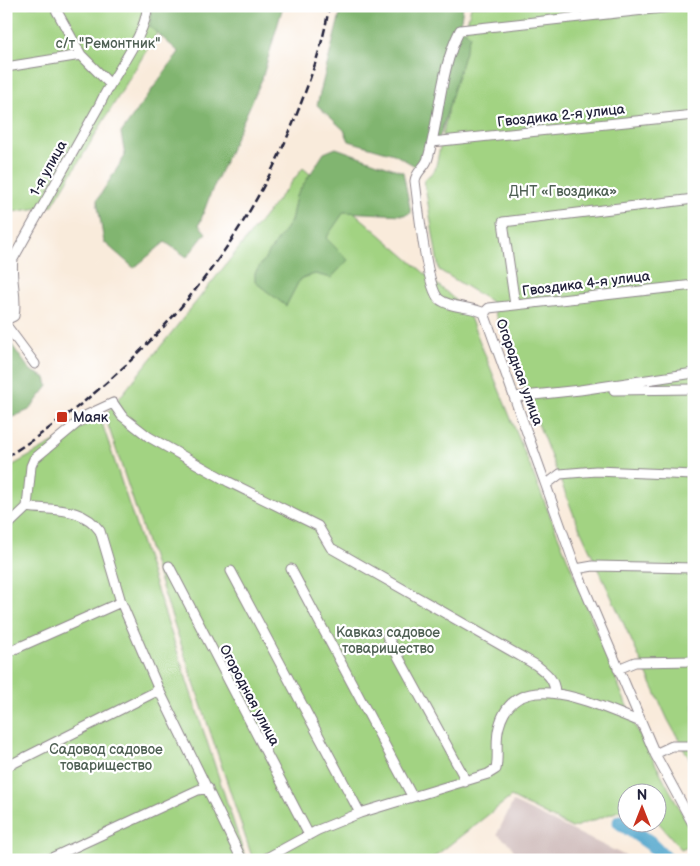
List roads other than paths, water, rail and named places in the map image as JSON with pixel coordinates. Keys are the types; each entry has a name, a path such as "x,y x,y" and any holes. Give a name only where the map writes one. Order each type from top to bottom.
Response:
{"street":[{"path":"54,6 80,55 109,83"},
{"name":"1-я улица","path":"6,320 14,316 16,306 11,270 13,259 100,104 109,83 141,33 148,15 147,6"},
{"name":"Огородная улица","path":"681,6 464,28 458,34 446,75 426,163 416,175 415,181 433,288 440,299 484,313 576,568 641,722 694,826"},
{"path":"6,67 80,55"},
{"name":"Гвоздика 2-я улица","path":"432,142 694,115"},
{"path":"515,305 503,222 694,199"},
{"name":"Гвоздика 4-я улица","path":"484,313 489,308 694,285"},
{"path":"6,325 34,364"},
{"path":"515,396 580,390 694,373"},
{"path":"580,390 694,389"},
{"path":"6,527 27,507 29,481 34,459 87,414 113,402 122,416 149,437 229,482 318,526 331,548 536,665 549,676 554,684 555,692"},
{"path":"546,484 560,474 587,472 694,475"},
{"path":"27,507 78,512 94,522 100,531 121,602 159,690 242,860"},
{"name":"Огородная улица","path":"169,566 309,835"},
{"path":"576,568 593,566 694,568"},
{"path":"291,568 412,796"},
{"path":"231,571 360,813"},
{"path":"6,653 121,602"},
{"path":"387,636 462,773 465,782"},
{"path":"618,670 635,662 694,661"},
{"path":"6,767 159,690"},
{"path":"263,860 309,835 360,813 412,796 465,782 488,774 496,769 499,726 505,712 516,700 528,694 555,692 641,722"},
{"path":"656,754 672,746 694,746"},
{"path":"48,860 198,790 208,788"}],"waterway":[{"path":"637,834 650,843 667,860"}],"railway":[{"path":"6,457 54,425 99,389 142,350 180,308 216,263 247,215 275,164 298,111 312,72 324,33 329,6"}],"place":[{"name":"Маяк","path":"62,417"}],"park label":[{"name":"с/т \"Ремонтник\"","path":"108,43"},
{"name":"ДНТ «Гвоздика»","path":"563,191"},
{"name":"Кавказ садовое товарищество","path":"388,640"},
{"name":"Садовод садовое товарищество","path":"106,758"}]}
